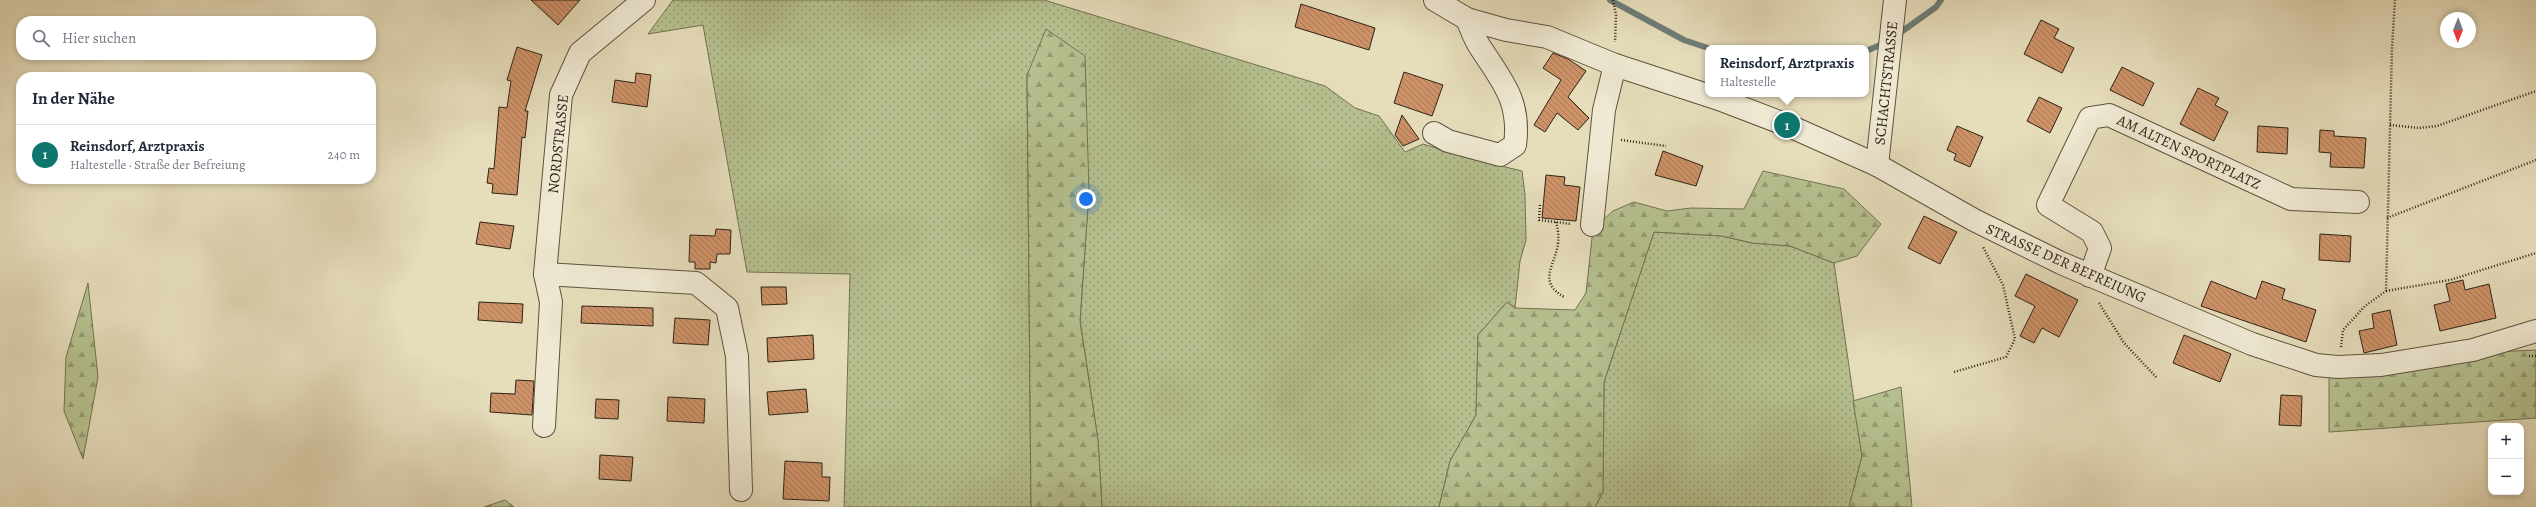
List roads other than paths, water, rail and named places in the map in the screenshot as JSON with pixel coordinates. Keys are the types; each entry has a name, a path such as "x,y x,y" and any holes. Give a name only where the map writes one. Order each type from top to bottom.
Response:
{"street":[{"name":"NORDSTRASSE","path":"544,426 551,302 545,274 561,95 580,53 644,0"},
{"name":"STRASSE DER BEFREIUNG","path":"1435,0 1467,19 1506,30 1547,37 1615,65 1705,95"},
{"name":"SCHACHTSTRASSE","path":"1877,165 1895,0"},
{"path":"1434,133 1448,140 1500,155 1515,145 1517,128 1515,110 1495,67 1479,46 1467,19"},
{"path":"1592,225 1604,110 1615,65"},
{"name":"STRASSE DER BEFREIUNG","path":"1710,97 1760,114 1877,165 1974,220 2090,276 2252,344 2316,365 2338,367 2381,366 2473,350 2536,331"},
{"name":"AM ALTEN SPORTPLATZ","path":"2090,276 2100,248 2092,232 2048,206 2090,118 2109,115 2291,199 2358,202"},
{"path":"545,274 696,284 727,308 737,356 741,490"}],"waterway":[{"path":"1610,0 1684,40 1705,47"},
{"path":"1897,35 1936,7 1941,0"},
{"path":"1869,50 1885,43"}],"place":[{"name":"Reinsdorf, Arztpraxis","path":"1787,125"}]}
